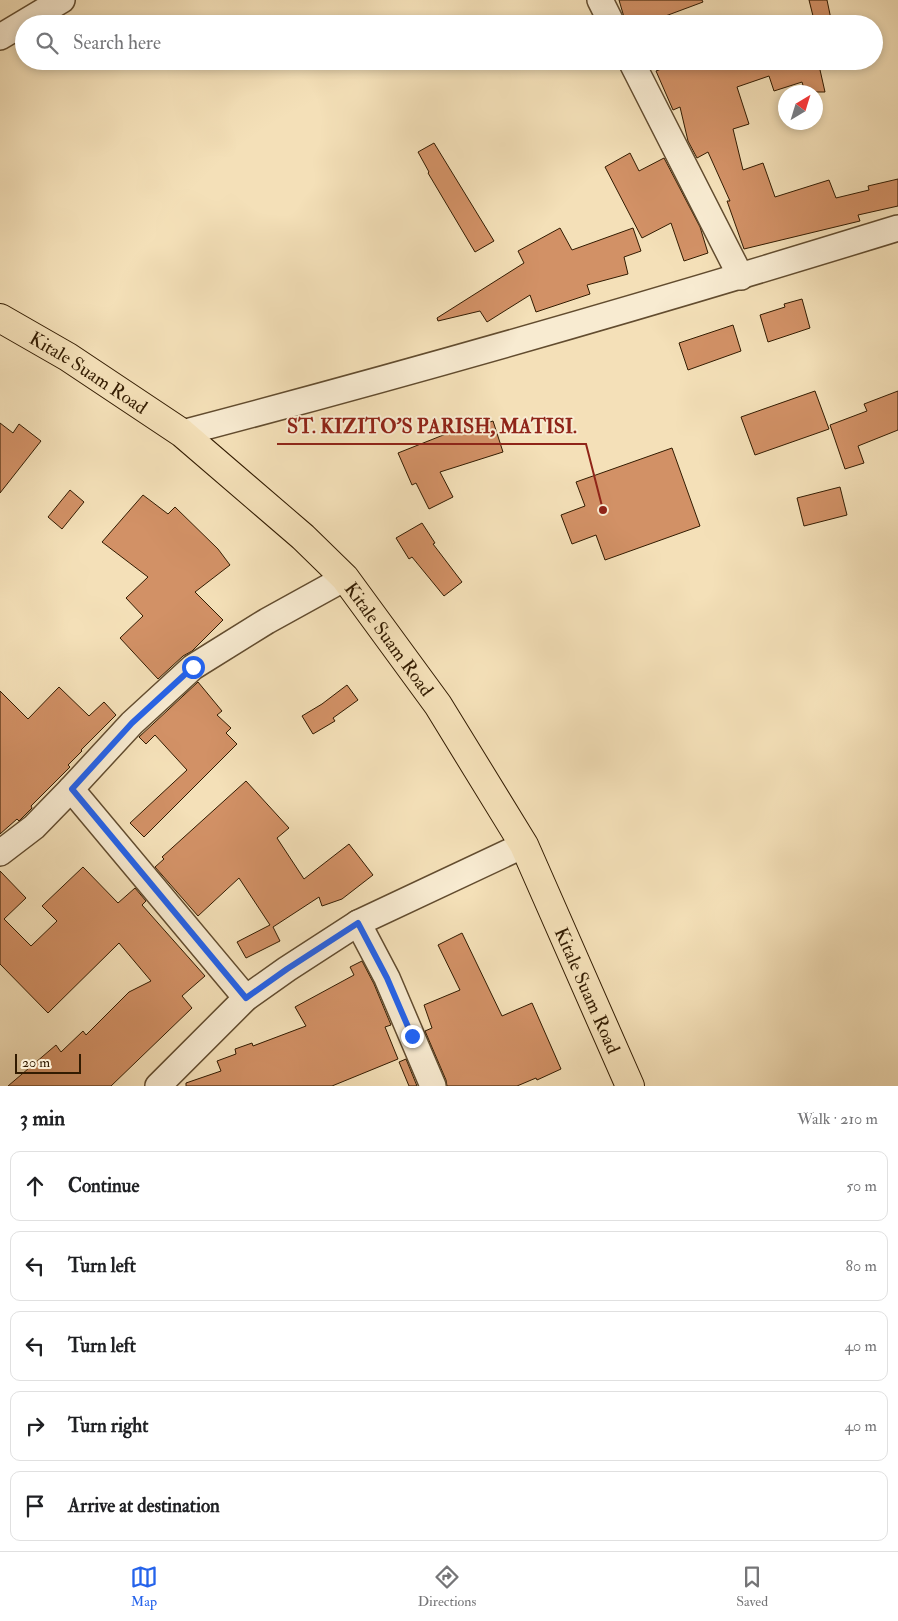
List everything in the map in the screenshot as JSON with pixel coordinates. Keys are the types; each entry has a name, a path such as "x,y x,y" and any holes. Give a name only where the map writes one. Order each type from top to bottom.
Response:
{"highway":[{"name":"Kitale Suam Road","path":"0,318 68,357 182,433 303,537 344,578 438,705 524,844 630,1086"}],"street":[{"path":"37,15 62,0"},
{"path":"600,0 608,15"},
{"path":"0,37 15,28"},
{"path":"636,70 741,277"},
{"path":"182,433 357,387 741,277 898,228"},
{"path":"0,853 34,827 72,789 132,723 193,667 267,621 344,578"},
{"path":"72,789 246,998"},
{"path":"158,1086 246,998 287,969 358,923 524,844"},
{"path":"358,923 387,978 434,1086"}],"building":[{"path":"619,0 702,0 703,2 668,15 623,15"},
{"path":"809,0 827,0 830,15 813,15"},
{"path":"820,70 825,92 823,92 823,85 803,85 802,82 793,85 778,85 778,90 774,91 769,76 737,87 749,124 733,129 743,170 763,163 775,197 829,180 836,198 869,190 868,186 898,179 898,206 858,215 860,221 744,249 727,201 730,201 708,152 697,158 688,141 680,107 673,110 656,71"},
{"path":"434,143 494,241 475,252 428,173 418,152"},
{"path":"630,153 639,171 664,158 700,227 708,253 684,261 671,223 642,238 605,167"},
{"path":"560,228 572,250 633,228 641,251 624,257 628,274 587,285 590,294 536,312 530,295 487,322 480,311 438,321 437,318 524,263 518,251"},
{"path":"802,299 810,328 768,342 760,315 785,307 784,304"},
{"path":"733,325 741,351 688,370 679,343"},
{"path":"815,391 829,429 755,455 741,417"},
{"path":"898,391 898,430 858,446 864,463 845,469 830,425 867,411 864,404"},
{"path":"493,421 503,452 440,472 453,497 429,509 416,483 412,485 398,453 461,428 461,431"},
{"path":"0,423 13,433 19,424 41,441 0,493"},
{"path":"672,448 700,526 605,560 596,535 572,544 561,515 585,506 576,482"},
{"path":"840,487 847,515 804,526 797,498"},
{"path":"70,490 84,502 62,529 48,517"},
{"path":"143,495 168,514 175,507 218,549 230,565 195,592 223,620 192,651 183,656 158,679 120,638 143,616 126,598 148,577 102,542"},
{"path":"422,523 435,543 433,544 462,582 444,596 412,557 409,559 396,538"},
{"path":"198,682 222,711 217,715 231,728 226,733 237,744 144,837 130,823 187,770 155,735 146,744 139,737"},
{"path":"347,685 358,700 333,718 335,721 313,734 302,716"},
{"path":"59,687 89,716 104,702 116,715 81,750 68,765 70,767 31,806 32,808 19,821 17,819 0,834 0,691 28,719"},
{"path":"246,781 289,828 277,838 304,879 349,844 373,875 342,899 322,906 319,897 273,927 280,941 246,958 237,942 270,925 239,878 198,916 155,867 164,859 162,857"},
{"path":"83,867 118,903 135,888 146,901 142,905 205,976 182,996 192,1008 111,1086 8,1086 56,1045 61,1052 83,1031 86,1035 129,992 151,981 119,943 48,1013 0,964 0,871 26,898 4,919 31,946 57,921 42,906"},
{"path":"462,933 502,1016 532,1003 561,1069 537,1080 536,1078 517,1086 447,1086 425,1031 432,1028 424,1005 460,990 438,945"},
{"path":"362,961 391,1025 385,1027 398,1059 332,1086 186,1086 186,1083 221,1071 217,1061 236,1054 235,1049 252,1043 253,1046 306,1026 295,1007 354,975 350,967"},
{"path":"406,1059 417,1086 409,1086 399,1062"}],"place":[{"name":"ST. KIZITO'S PARISH, MATISI.","path":"603,510"}],"route":[{"path":"193,667 132,723 72,789 246,998 358,923 387,978 412,1036"}]}
